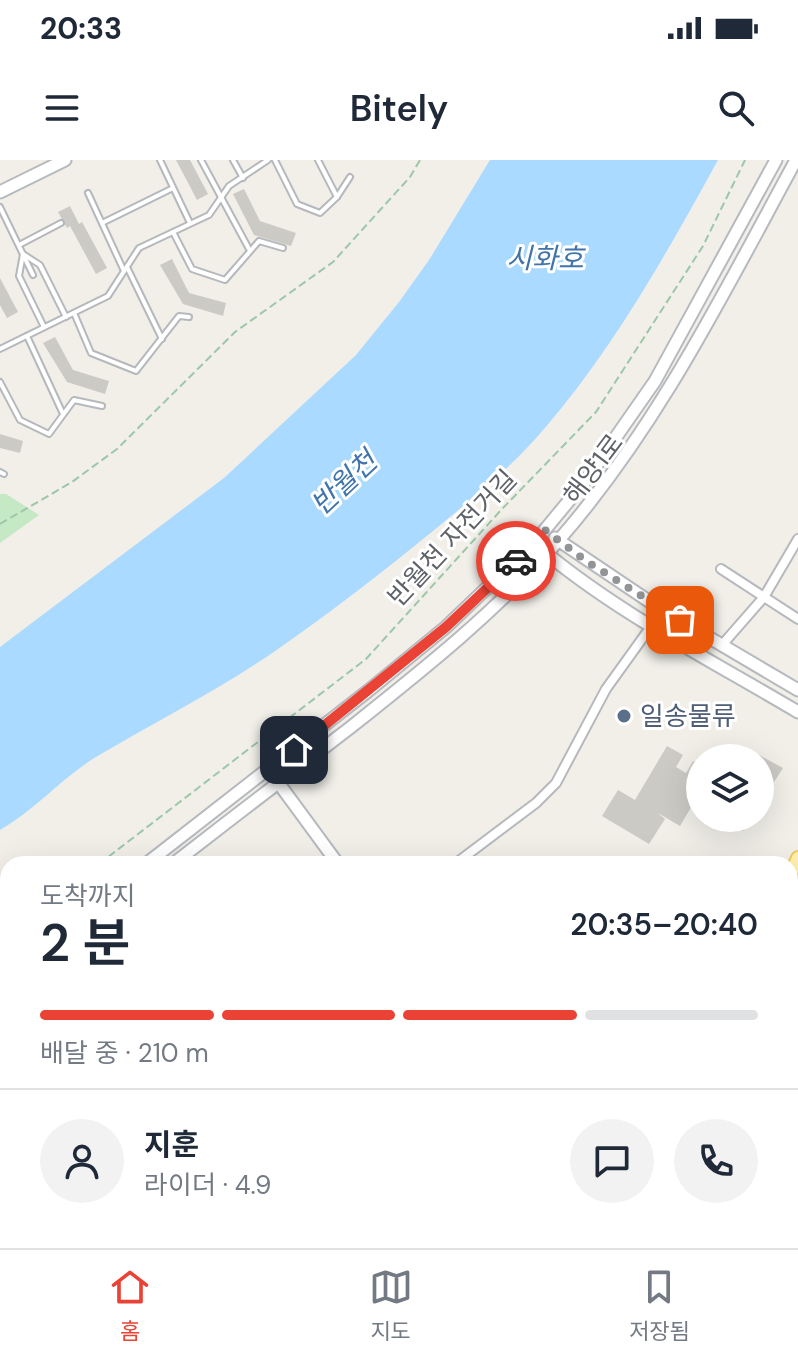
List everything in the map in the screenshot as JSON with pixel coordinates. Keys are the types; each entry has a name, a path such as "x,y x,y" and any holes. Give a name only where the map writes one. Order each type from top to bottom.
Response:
{"street":[{"path":"0,192 65,160"},
{"name":"해양1로","path":"156,856 446,627 534,543 623,430 655,381 776,160"},
{"name":"해양1로","path":"183,856 424,670 509,593 559,540 633,445 668,391 796,160"},
{"path":"545,530 646,600 798,690"},
{"path":"722,645 764,597 798,539"},
{"path":"534,543 565,569 652,625 798,712"},
{"path":"721,569 798,619"},
{"path":"466,856 536,803 556,783 606,689 652,625"},
{"path":"269,770 332,856"}],"lane":[{"path":"160,160 190,224"},
{"path":"201,160 250,250"},
{"path":"233,160 243,178"},
{"path":"0,342 2,349 108,296 139,248 209,215 229,186 267,160"},
{"path":"275,160 297,204 320,213 337,197 350,177"},
{"path":"318,160 337,197"},
{"path":"102,223 173,188"},
{"path":"88,193 162,339"},
{"path":"0,207 33,275"},
{"path":"19,245 61,223"},
{"path":"173,232 192,269 225,280 259,241 283,248"},
{"path":"23,254 40,265 66,317"},
{"path":"23,254 19,276 45,328"},
{"path":"74,313 91,353 136,371 179,316 189,317"},
{"path":"27,336 64,415"},
{"path":"0,382 20,420 49,434 74,400 102,406"}],"path":[{"path":"0,524 72,482 117,449 235,332 333,262 410,177 420,160"},
{"name":"반월천 자전거길","path":"109,856 366,659 502,509 596,412 703,246 745,160"}],"green space":[{"path":"0,494 6,494 39,515 0,543"}],"water":[{"name":"시화호","path":"490,160 718,160 659,265 616,333 569,398 505,470 395,562 298,635 235,677 88,762 0,830 0,647 224,478 356,355 429,260"}],"building":[{"path":"176,160 190,160 208,194 197,200"},
{"path":"244,189 260,221 296,233 291,246 254,235 233,194"},
{"path":"70,206 107,268 96,274 70,226 67,228 58,212"},
{"path":"172,259 189,293 226,303 223,316 183,304 160,265"},
{"path":"0,278 18,312 7,318 0,305"},
{"path":"55,337 73,370 109,381 105,394 67,382 43,343"},
{"path":"0,434 23,441 20,453 0,448"},
{"path":"667,746 683,755 676,767 686,773 686,816 680,826 658,813 665,819 649,844 602,816 618,790 635,800"},
{"path":"774,763 783,768 774,782"}],"way so far":[{"path":"516,561 545,530 586,561 680,620"}],"place":[{"name":"일송물류","path":"624,716"}],"route":[{"path":"294,750 446,627 516,561"}],"water label":[{"name":"반월천","path":"344,483"}]}
